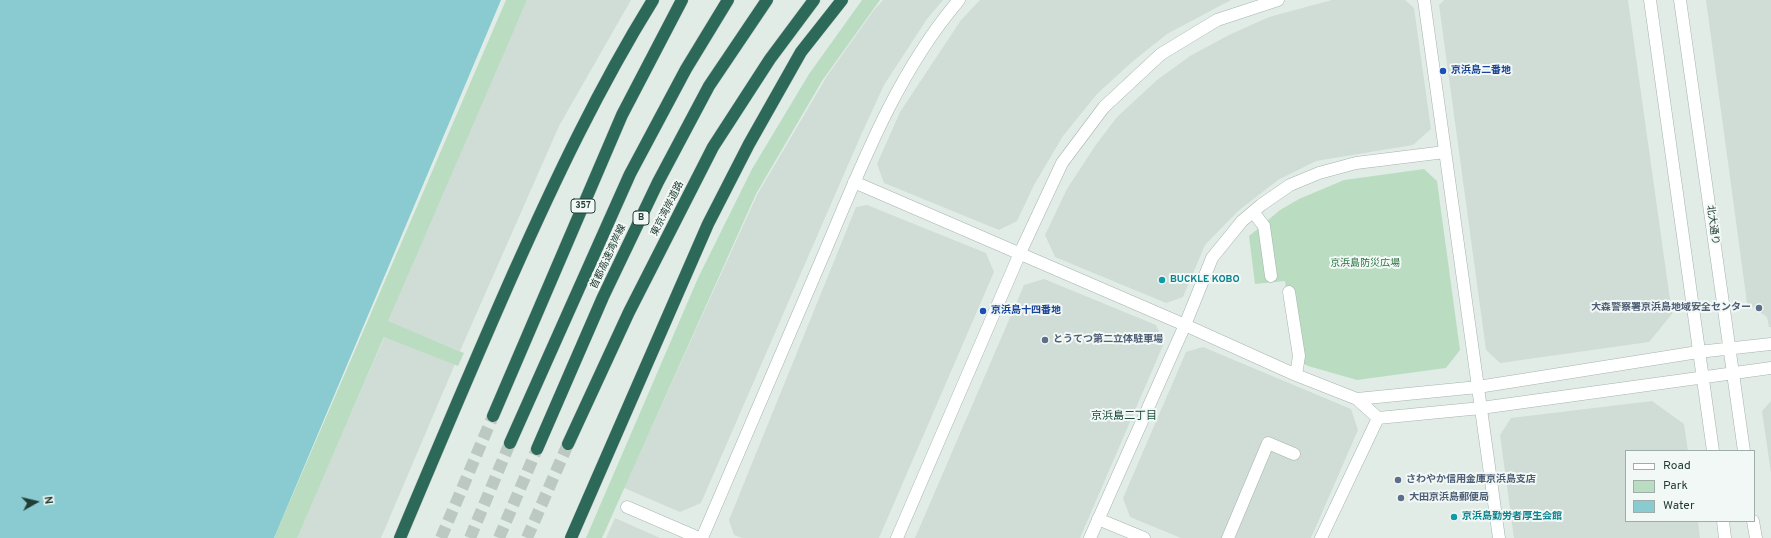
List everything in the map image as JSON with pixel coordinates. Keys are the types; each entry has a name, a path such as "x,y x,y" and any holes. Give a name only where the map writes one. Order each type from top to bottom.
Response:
{"highway":[{"path":"400,538 472,367 544,205 599,92 628,39 653,0"},
{"name":"357","path":"493,416 619,122 682,0"},
{"name":"首都高速湾岸線","path":"510,443 630,174 686,68 728,0"},
{"name":"首都高速湾岸線","path":"537,449 603,297 658,182 709,86 767,0"},
{"name":"東京湾岸道路","path":"568,444 629,312 713,147 770,59 814,0"},
{"path":"571,538 708,224 749,144 802,52 842,0"}],"street":[{"path":"628,507 700,538 860,168 907,75 942,20 959,0"},
{"path":"897,538 1020,253 1062,163 1104,107 1161,54 1217,20 1278,0"},
{"path":"1424,0 1499,538"},
{"path":"1650,0 1713,450"},
{"name":"北大通り","path":"1680,0 1744,450"},
{"path":"1090,538 1185,325 1212,258 1242,221 1290,185 1319,173 1356,163 1445,152"},
{"path":"854,182 1185,325 1296,375 1357,399 1378,418 1481,408 1703,376 1771,368"},
{"path":"1253,212 1264,226 1271,276"},
{"path":"1289,292 1299,356 1296,375"},
{"path":"1357,399 1478,387 1698,352 1771,344"},
{"path":"1321,538 1378,418"},
{"path":"1228,538 1268,443 1294,454"},
{"path":"1098,519 1144,538"},
{"path":"1723,522 1725,538"},
{"path":"1753,522 1756,538"}],"shaded area":[{"path":"527,0 631,0 559,126 460,351 387,321 458,153"},
{"path":"883,0 943,0 927,19 884,85 701,503 680,512 624,488 757,195 827,76 874,10"},
{"path":"980,0 1231,0 1167,34 1132,62 1097,94 1063,136 1034,185 1017,221 999,230 884,183 877,164 900,112 961,20"},
{"path":"1332,0 1405,0 1414,8 1431,129 1413,145 1316,161 1278,180 1238,211 1205,245 1183,297 1166,303 1055,257 1045,235 1067,189 1095,146 1117,117 1157,80 1190,56 1229,35 1269,17"},
{"path":"1444,0 1628,0 1672,314 1649,342 1500,363 1486,350 1439,5"},
{"path":"1706,0 1771,0 1771,327 1769,327 1767,317 1747,303"},
{"path":"867,205 986,253 994,272 879,538 742,538 734,535 729,520 856,207"},
{"path":"1044,279 1156,325 1164,343 1080,538 915,538 1024,285"},
{"path":"385,336 455,364 381,538 296,538"},
{"path":"1203,347 1351,409 1358,430 1311,538 1181,538 1130,517 1123,498 1186,352"},
{"path":"1652,401 1684,424 1688,450 1625,450 1625,522 1698,522 1700,538 1514,538 1500,435 1511,418"},
{"path":"1771,401 1771,473 1762,411"},
{"path":"615,518 660,538 606,538"}],"green space":[{"path":"506,0 527,0 388,321 464,353 458,366 384,337 297,538 274,538"},
{"path":"862,0 880,0 822,81 756,194 602,538 586,538 698,278 752,169 809,74"},
{"name":"京浜島防災広場","path":"1424,169 1437,181 1460,350 1446,368 1357,380 1308,366 1295,359 1285,281 1255,284 1249,236 1280,210 1299,199 1344,180"}],"water":[{"path":"0,0 501,0 274,538 0,538"}],"tunnel":[{"path":"441,538 493,416"},
{"path":"470,538 510,443"},
{"path":"527,538 568,444"},
{"path":"499,538 537,449"}],"place":[{"name":"京浜島二番地","path":"1443,71"},
{"name":"BUCKLE KOBO","path":"1162,280"},
{"name":"大森警察署京浜島地域安全センター","path":"1759,308"},
{"name":"京浜島十四番地","path":"983,311"},
{"name":"とうてつ第二立体駐車場","path":"1045,340"},
{"name":"さわやか信用金庫京浜島支店","path":"1398,480"},
{"name":"大田京浜島郵便局","path":"1401,498"},
{"name":"京浜島勤労者厚生会館","path":"1454,517"}],"district":[{"name":"京浜島二丁目","path":"1124,417"}]}
